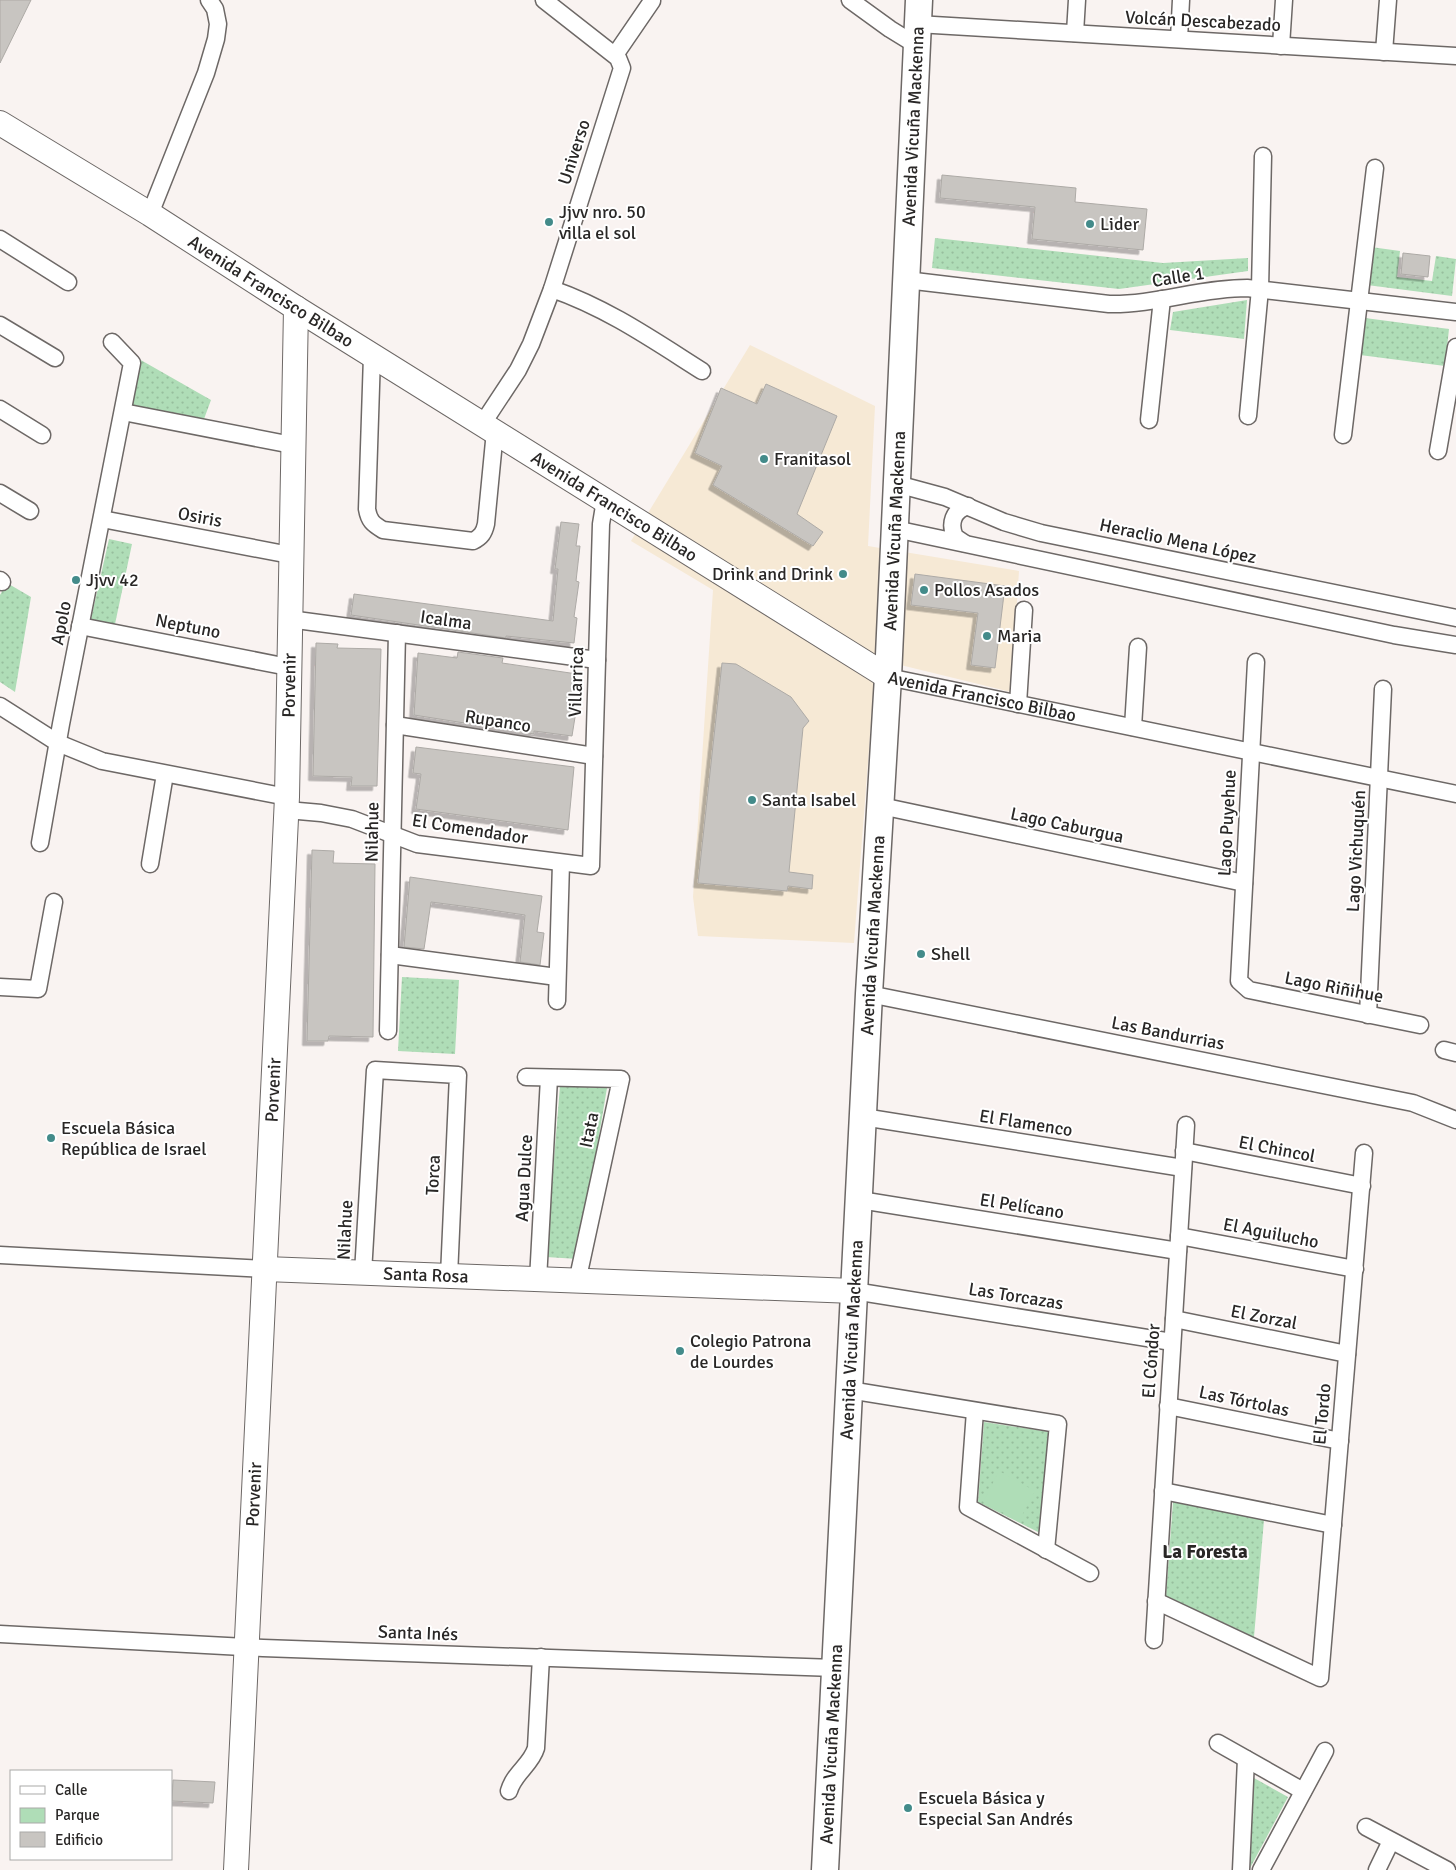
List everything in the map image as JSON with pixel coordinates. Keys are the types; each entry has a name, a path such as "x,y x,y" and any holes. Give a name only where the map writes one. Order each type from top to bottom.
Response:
{"main road":[{"name":"Avenida Vicuña Mackenna","path":"825,1870 869,994 888,677 917,23"}],"street":[{"path":"150,214 206,73 216,39 218,24 216,9 209,0"},
{"path":"544,0 614,55 652,1"},
{"path":"850,0 890,29 917,23"},
{"path":"1075,33 1077,0"},
{"path":"1179,39 1181,0"},
{"path":"1282,46 1284,0"},
{"path":"1384,52 1388,0"},
{"name":"Volcán Descabezado","path":"917,23 1456,56"},
{"name":"Universo","path":"489,427 524,358 552,289 620,73 621,63 614,55"},
{"name":"Avenida Francisco Bilbao","path":"0,124 150,214 372,356 489,427 888,677 1456,794"},
{"path":"1248,416 1260,289 1263,156"},
{"path":"1343,435 1375,168"},
{"path":"0,239 68,282"},
{"name":"Calle 1","path":"906,280 1109,304 1162,299 1228,289 1260,289 1456,312"},
{"path":"552,289 588,302 618,318 702,371"},
{"path":"1149,420 1162,299"},
{"name":"Porvenir","path":"236,1870 287,804 290,554 296,308"},
{"path":"0,325 55,358"},
{"name":"Apolo","path":"40,843 80,626 132,364 112,342"},
{"path":"1438,451 1456,347"},
{"path":"372,356 367,509 368,517 383,530 473,541 479,538 484,532 486,524 489,427"},
{"path":"0,409 42,435"},
{"path":"123,412 292,444"},
{"name":"Heraclio Mena López","path":"897,484 927,491 1004,522 1042,533 1456,618"},
{"path":"0,493 30,511"},
{"name":"Villarrica","path":"591,866 601,524 605,500"},
{"path":"964,544 955,537 952,521 956,513 968,506"},
{"name":"Osiris","path":"102,519 290,554"},
{"path":"895,529 1416,639 1456,645"},
{"path":"1254,605 1263,599 1265,592 1262,583 1255,578"},
{"path":"1018,704 1024,610"},
{"name":"Icalma","path":"289,619 597,660"},
{"name":"Neptuno","path":"80,626 288,667"},
{"name":"Nilahue","path":"388,1031 397,633"},
{"path":"1133,727 1138,647"},
{"name":"Lago Puyehue","path":"1242,985 1238,976 1256,662"},
{"name":"Lago Vichuquén","path":"1368,1015 1383,689"},
{"name":"El Comendador","path":"0,706 58,743 102,761 165,774 339,816 393,834 407,841 428,846 591,866"},
{"name":"Rupanco","path":"395,725 594,756"},
{"path":"150,864 165,774"},
{"name":"Lago Caburgua","path":"881,806 1244,883"},
{"path":"557,1001 560,863"},
{"path":"0,987 38,989 54,902"},
{"path":"390,955 557,977"},
{"name":"Lago Riñihue","path":"1242,985 1249,990 1420,1025"},
{"name":"Las Bandurrias","path":"869,994 1413,1103 1456,1120"},
{"name":"Nilahue","path":"363,1273 374,1070"},
{"name":"Torca","path":"374,1070 458,1075 449,1276"},
{"name":"Itata","path":"526,1077 621,1079 577,1282"},
{"name":"Agua Dulce","path":"538,1280 550,1078"},
{"name":"El Flamenco","path":"863,1118 1183,1168"},
{"name":"El Cóndor","path":"1154,1640 1186,1124"},
{"name":"El Chincol","path":"1184,1151 1362,1186"},
{"name":"El Tordo","path":"1156,1600 1320,1678 1364,1153"},
{"name":"El Pelícano","path":"860,1200 1179,1243"},
{"name":"El Aguilucho","path":"1179,1243 1355,1270"},
{"name":"Santa Rosa","path":"0,1255 265,1269 854,1291"},
{"name":"Las Torcazas","path":"854,1291 1172,1342"},
{"name":"El Zorzal","path":"1174,1319 1347,1354"},
{"path":"849,1390 1058,1424 1046,1550"},
{"name":"Las Tórtolas","path":"1168,1406 1340,1441"},
{"path":"975,1411 968,1508 1090,1573"},
{"path":"1164,1491 1333,1524"},
{"name":"Santa Inés","path":"0,1634 247,1647 835,1668"},
{"path":"509,1791 516,1776 533,1756 536,1748 541,1658"},
{"path":"1218,1743 1303,1791"},
{"path":"1261,1870 1325,1750"},
{"path":"1241,1870 1246,1759"},
{"path":"1366,1827 1447,1870"},
{"path":"1377,1870 1392,1841"}],"shaded area":[{"path":"750,345 875,406 868,546 1019,571 1011,692 876,659 854,943 698,936 693,897 713,590 631,541"}],"green space":[{"path":"935,238 1163,263 1248,258 1248,271 1119,289 932,268"},
{"path":"1371,247 1400,251 1397,277 1432,281 1436,256 1456,259 1452,296 1367,285"},
{"path":"1247,300 1244,339 1170,330 1173,312"},
{"path":"1365,318 1449,329 1445,366 1360,355"},
{"path":"139,359 211,400 204,419 124,406"},
{"path":"109,539 132,544 115,624 91,619"},
{"path":"7,583 31,597 15,692 0,682 0,595"},
{"path":"402,977 459,980 455,1054 398,1051"},
{"path":"560,1086 607,1088 578,1259 546,1257"},
{"path":"984,1422 1050,1432 1042,1534 978,1502"},
{"path":"999,1471 1035,1491 1019,1521 983,1502"},
{"path":"1173,1502 1264,1520 1254,1637 1166,1596"},
{"path":"1254,1778 1288,1797 1249,1870"}],"building":[{"path":"0,0 31,0 0,63"},
{"name":"Lider","path":"942,175 1076,188 1075,202 1147,209 1143,250 1032,239 1035,207 940,198"},
{"path":"1403,253 1430,256 1428,277 1401,274"},
{"name":"Franitasol","path":"766,384 837,416 797,514 823,532 813,546 713,485 722,466 695,453 721,388 757,404"},
{"path":"561,522 579,524 576,546 580,546 576,581 579,582 574,617 577,618 574,643 506,636 506,638 351,615 354,594 553,621 558,569 555,569"},
{"path":"915,574 1005,586 995,668 971,665 978,613 911,605"},
{"path":"316,643 338,644 337,648 381,649 377,786 351,786 352,777 313,776"},
{"path":"458,652 503,658 502,663 577,674 572,710 576,711 572,736 534,731 534,734 414,715 418,653 457,658"},
{"name":"Santa Isabel","path":"722,663 736,664 791,697 809,721 803,728 789,872 813,875 812,889 788,886 787,891 698,883"},
{"path":"416,747 574,767 568,830 416,809 421,774 413,773"},
{"path":"312,850 334,851 333,863 375,864 373,1037 329,1036 328,1041 307,1041"},
{"path":"410,877 542,896 537,932 544,933 540,965 520,962 525,915 477,908 431,902 424,949 404,947"},
{"path":"173,1780 215,1782 213,1803 172,1801"}],"place":[{"name":"Jjvv nro. 50 villa el sol","path":"549,222"},
{"name":"Lider","path":"1090,224"},
{"name":"Franitasol","path":"764,459"},
{"name":"Drink and Drink","path":"843,574"},
{"name":"Jjvv 42","path":"76,580"},
{"name":"Pollos Asados","path":"924,590"},
{"name":"Maria","path":"987,636"},
{"name":"Santa Isabel","path":"752,800"},
{"name":"Shell","path":"921,954"},
{"name":"Escuela Básica República de Israel","path":"51,1138"},
{"name":"Colegio Patrona de Lourdes","path":"680,1351"},
{"name":"Escuela Básica y Especial San Andrés","path":"908,1808"}],"district":[{"name":"La Foresta","path":"1205,1551"}]}
